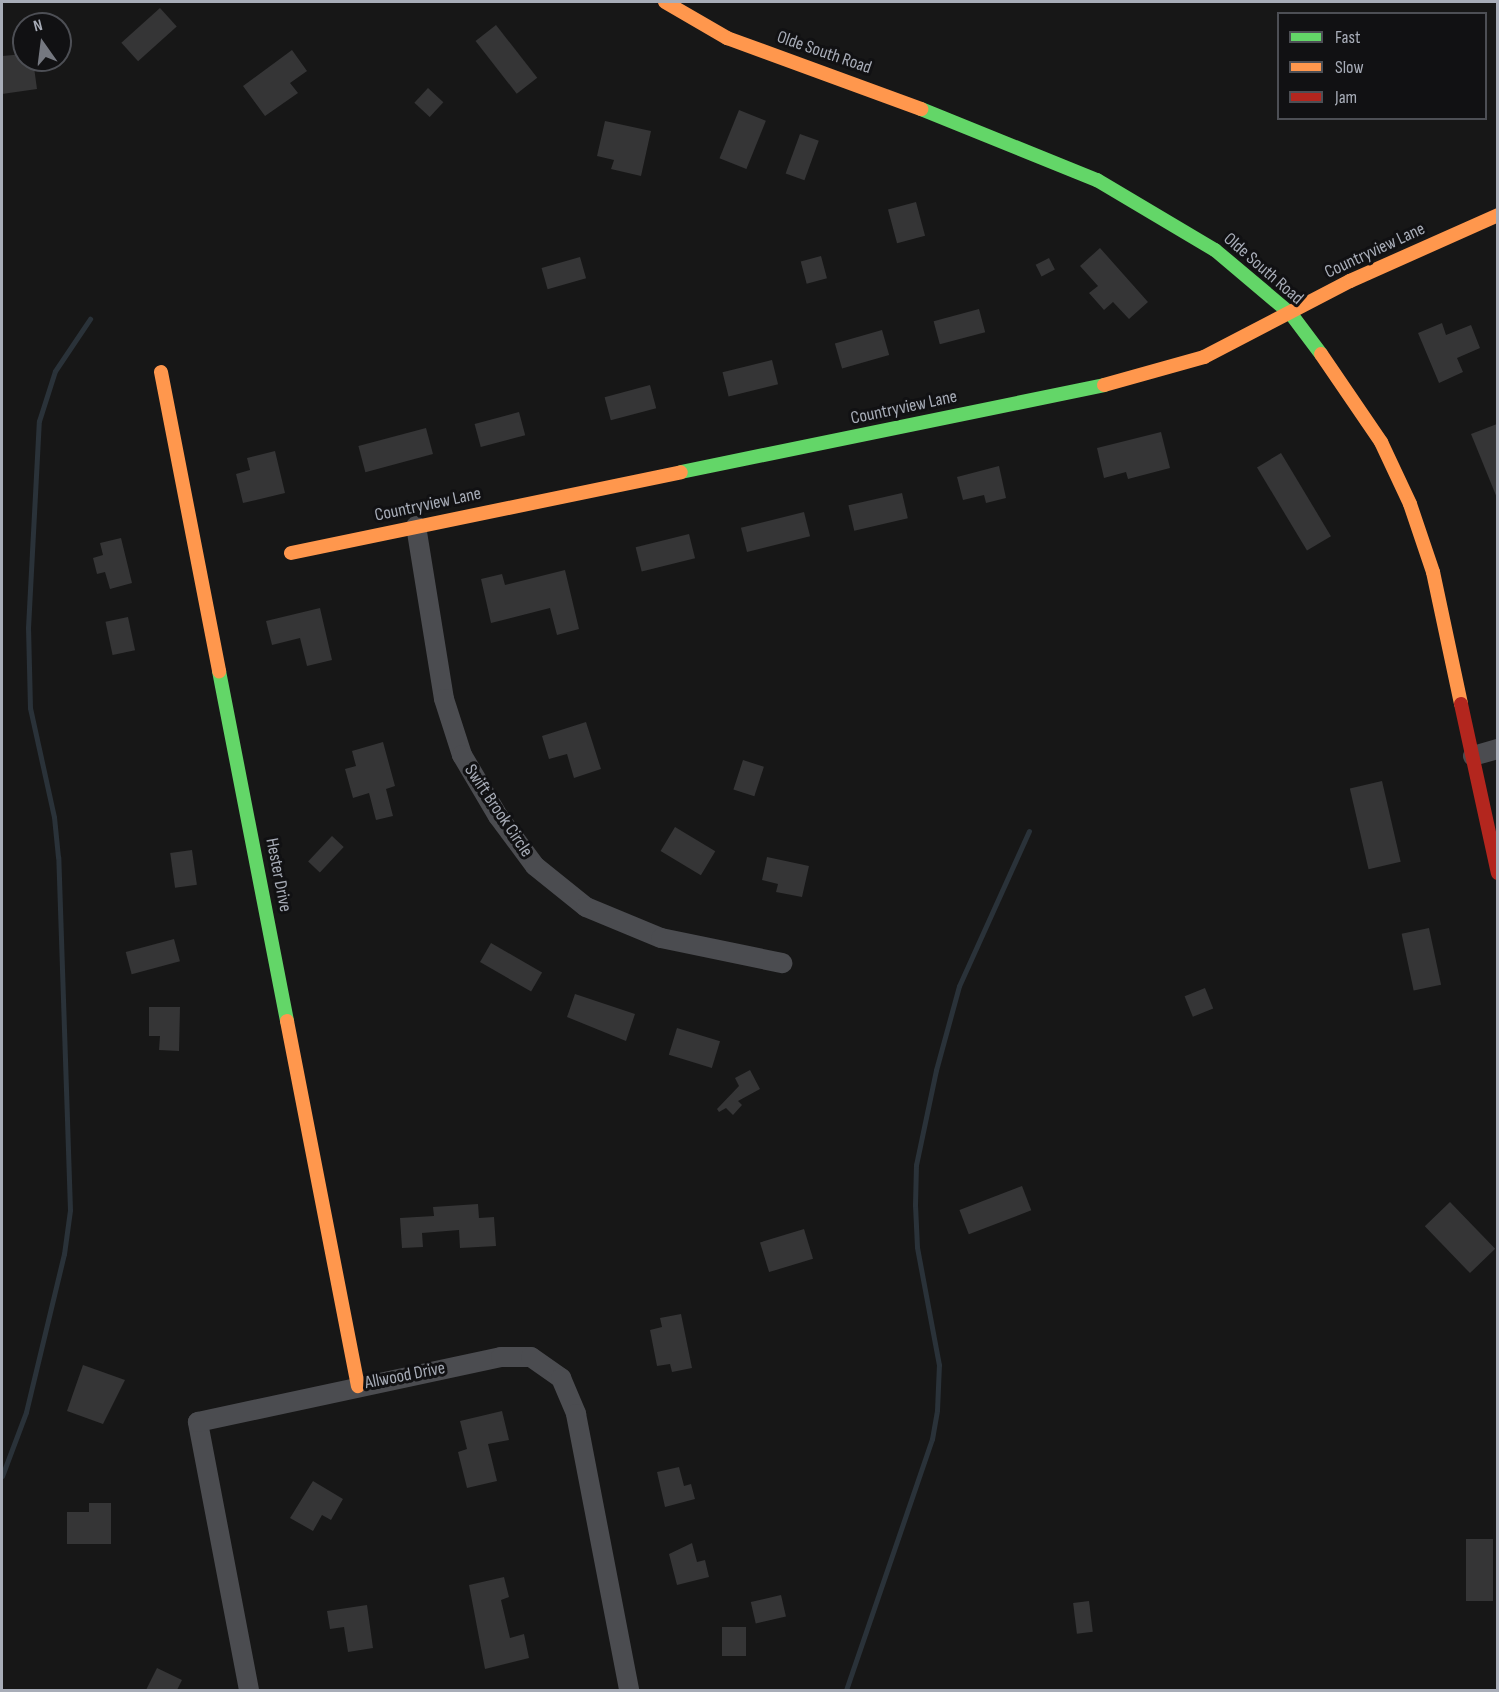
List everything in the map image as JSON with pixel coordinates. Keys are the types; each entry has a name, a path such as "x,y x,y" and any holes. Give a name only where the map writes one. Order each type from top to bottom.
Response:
{"street":[{"name":"Olde South Road","path":"665,2 727,38 875,90 1097,180 1215,250 1291,314 1348,389 1381,442 1410,504 1433,572 1497,873"},
{"name":"Countryview Lane","path":"291,553 1124,381 1204,357 1291,314 1350,281 1497,215"},
{"name":"Hester Drive","path":"161,372 358,1386"},
{"name":"Swift Brook Circle","path":"416,526 444,699 462,755 498,816 536,866 586,907 661,938 782,963"},
{"path":"1473,756 1497,749"},
{"name":"Allwood Drive","path":"249,1690 198,1422 501,1357 531,1357 561,1378 576,1414 629,1690"}],"building":[{"path":"160,8 177,27 138,61 121,43"},
{"path":"496,25 537,78 517,94 476,41"},
{"path":"292,50 307,71 290,83 298,93 265,116 243,86"},
{"path":"12,55 12,72 35,72 37,89 2,94 2,56"},
{"path":"428,88 443,102 430,117 414,103"},
{"path":"739,110 766,121 746,169 720,158"},
{"path":"605,121 651,131 641,176 611,169 614,160 597,156"},
{"path":"800,134 819,141 804,180 786,173"},
{"path":"916,202 925,236 897,243 888,210"},
{"path":"1100,248 1148,302 1129,319 1113,302 1104,310 1089,293 1098,286 1080,266"},
{"path":"821,256 827,278 807,284 801,261"},
{"path":"580,257 586,278 548,289 542,268"},
{"path":"1049,258 1055,270 1042,276 1036,265"},
{"path":"979,309 985,332 940,344 934,321"},
{"path":"1442,323 1446,335 1471,325 1480,348 1457,358 1463,372 1439,383 1418,333"},
{"path":"882,330 889,355 842,368 835,344"},
{"path":"772,360 778,384 729,397 723,372"},
{"path":"650,385 656,408 611,420 605,397"},
{"path":"519,412 525,435 481,447 475,424"},
{"path":"1497,424 1497,498 1471,434"},
{"path":"426,428 433,454 365,472 358,446"},
{"path":"1161,432 1170,468 1128,479 1126,472 1104,478 1097,448"},
{"path":"275,451 285,493 243,503 236,474 250,470 247,458"},
{"path":"1281,453 1331,536 1307,551 1257,467"},
{"path":"999,466 1006,498 986,503 984,495 963,500 957,477"},
{"path":"902,493 908,518 854,531 848,505"},
{"path":"804,512 810,536 747,552 741,528"},
{"path":"689,534 695,558 642,572 636,547"},
{"path":"121,538 132,583 110,589 105,572 97,574 93,558 103,555 100,543"},
{"path":"565,570 579,629 557,635 550,608 491,623 481,579 502,574 505,585"},
{"path":"320,608 332,660 307,666 300,638 272,645 266,621"},
{"path":"128,617 135,650 113,655 106,622"},
{"path":"586,722 601,769 574,778 567,754 549,759 542,736"},
{"path":"383,742 395,786 386,789 393,816 376,820 369,793 353,798 345,769 356,766 352,751"},
{"path":"743,760 764,767 754,796 733,789"},
{"path":"1382,781 1401,862 1369,869 1350,788"},
{"path":"675,827 715,851 701,875 661,851"},
{"path":"332,836 344,847 320,873 308,862"},
{"path":"192,850 197,885 175,888 170,853"},
{"path":"767,857 809,866 802,897 776,892 778,884 762,880"},
{"path":"1429,928 1441,985 1414,991 1402,934"},
{"path":"174,939 180,961 132,974 126,952"},
{"path":"491,943 542,972 531,992 480,962"},
{"path":"1205,988 1213,1008 1193,1017 1185,996"},
{"path":"575,994 635,1014 626,1041 567,1017"},
{"path":"149,1007 180,1007 179,1051 159,1050 160,1036 149,1036"},
{"path":"677,1028 720,1041 712,1068 669,1055"},
{"path":"750,1070 760,1089 738,1101 742,1105 733,1115 726,1108 719,1112 717,1109 739,1086 735,1078"},
{"path":"1022,1186 1031,1210 969,1234 959,1210"},
{"path":"1450,1202 1495,1249 1470,1273 1425,1226"},
{"path":"478,1204 479,1218 494,1217 496,1246 460,1248 459,1230 422,1233 423,1247 402,1248 400,1218 434,1216 433,1207"},
{"path":"804,1229 813,1259 769,1272 760,1242"},
{"path":"681,1314 692,1368 672,1372 670,1364 657,1366 650,1330 662,1327 660,1318"},
{"path":"83,1365 125,1380 103,1424 67,1411"},
{"path":"502,1411 509,1440 488,1444 497,1481 467,1488 458,1452 467,1449 460,1421"},
{"path":"679,1467 684,1486 691,1484 695,1499 665,1507 657,1472"},
{"path":"313,1481 343,1499 331,1520 322,1515 313,1531 290,1518"},
{"path":"89,1503 111,1503 111,1544 67,1544 67,1512 89,1512"},
{"path":"1466,1539 1493,1539 1493,1601 1466,1601"},
{"path":"692,1543 697,1562 705,1560 709,1577 677,1585 669,1554"},
{"path":"504,1577 509,1597 501,1600 510,1638 524,1634 529,1658 485,1669 469,1585"},
{"path":"781,1595 786,1616 756,1623 751,1602"},
{"path":"1089,1601 1093,1632 1077,1634 1073,1603"},
{"path":"367,1605 373,1648 348,1652 344,1627 330,1629 327,1611"},
{"path":"722,1627 746,1627 746,1656 722,1656"},
{"path":"157,1668 182,1680 177,1690 146,1690"}],"waterway":[{"path":"2,1476 26,1412 64,1254 70,1210 58,857 54,817 30,708 28,628 39,421 55,371 90,319"},
{"path":"846,1690 932,1439 937,1410 939,1365 917,1247 915,1205 916,1165 936,1070 959,986 1029,831"}],"traffic: fast":[{"path":"921,109 1097,180 1215,250 1291,314 1321,354"},
{"path":"681,472 1104,385"},
{"path":"219,671 287,1021"}],"traffic: slow":[{"path":"665,2 727,38 921,109"},
{"path":"1104,385 1204,357 1350,281 1498,215"},
{"path":"1321,354 1381,442 1410,504 1433,572 1461,704"},
{"path":"161,372 219,671"},
{"path":"291,553 681,472"},
{"path":"287,1021 358,1386"}],"traffic: jam":[{"path":"1461,704 1498,873"}]}
